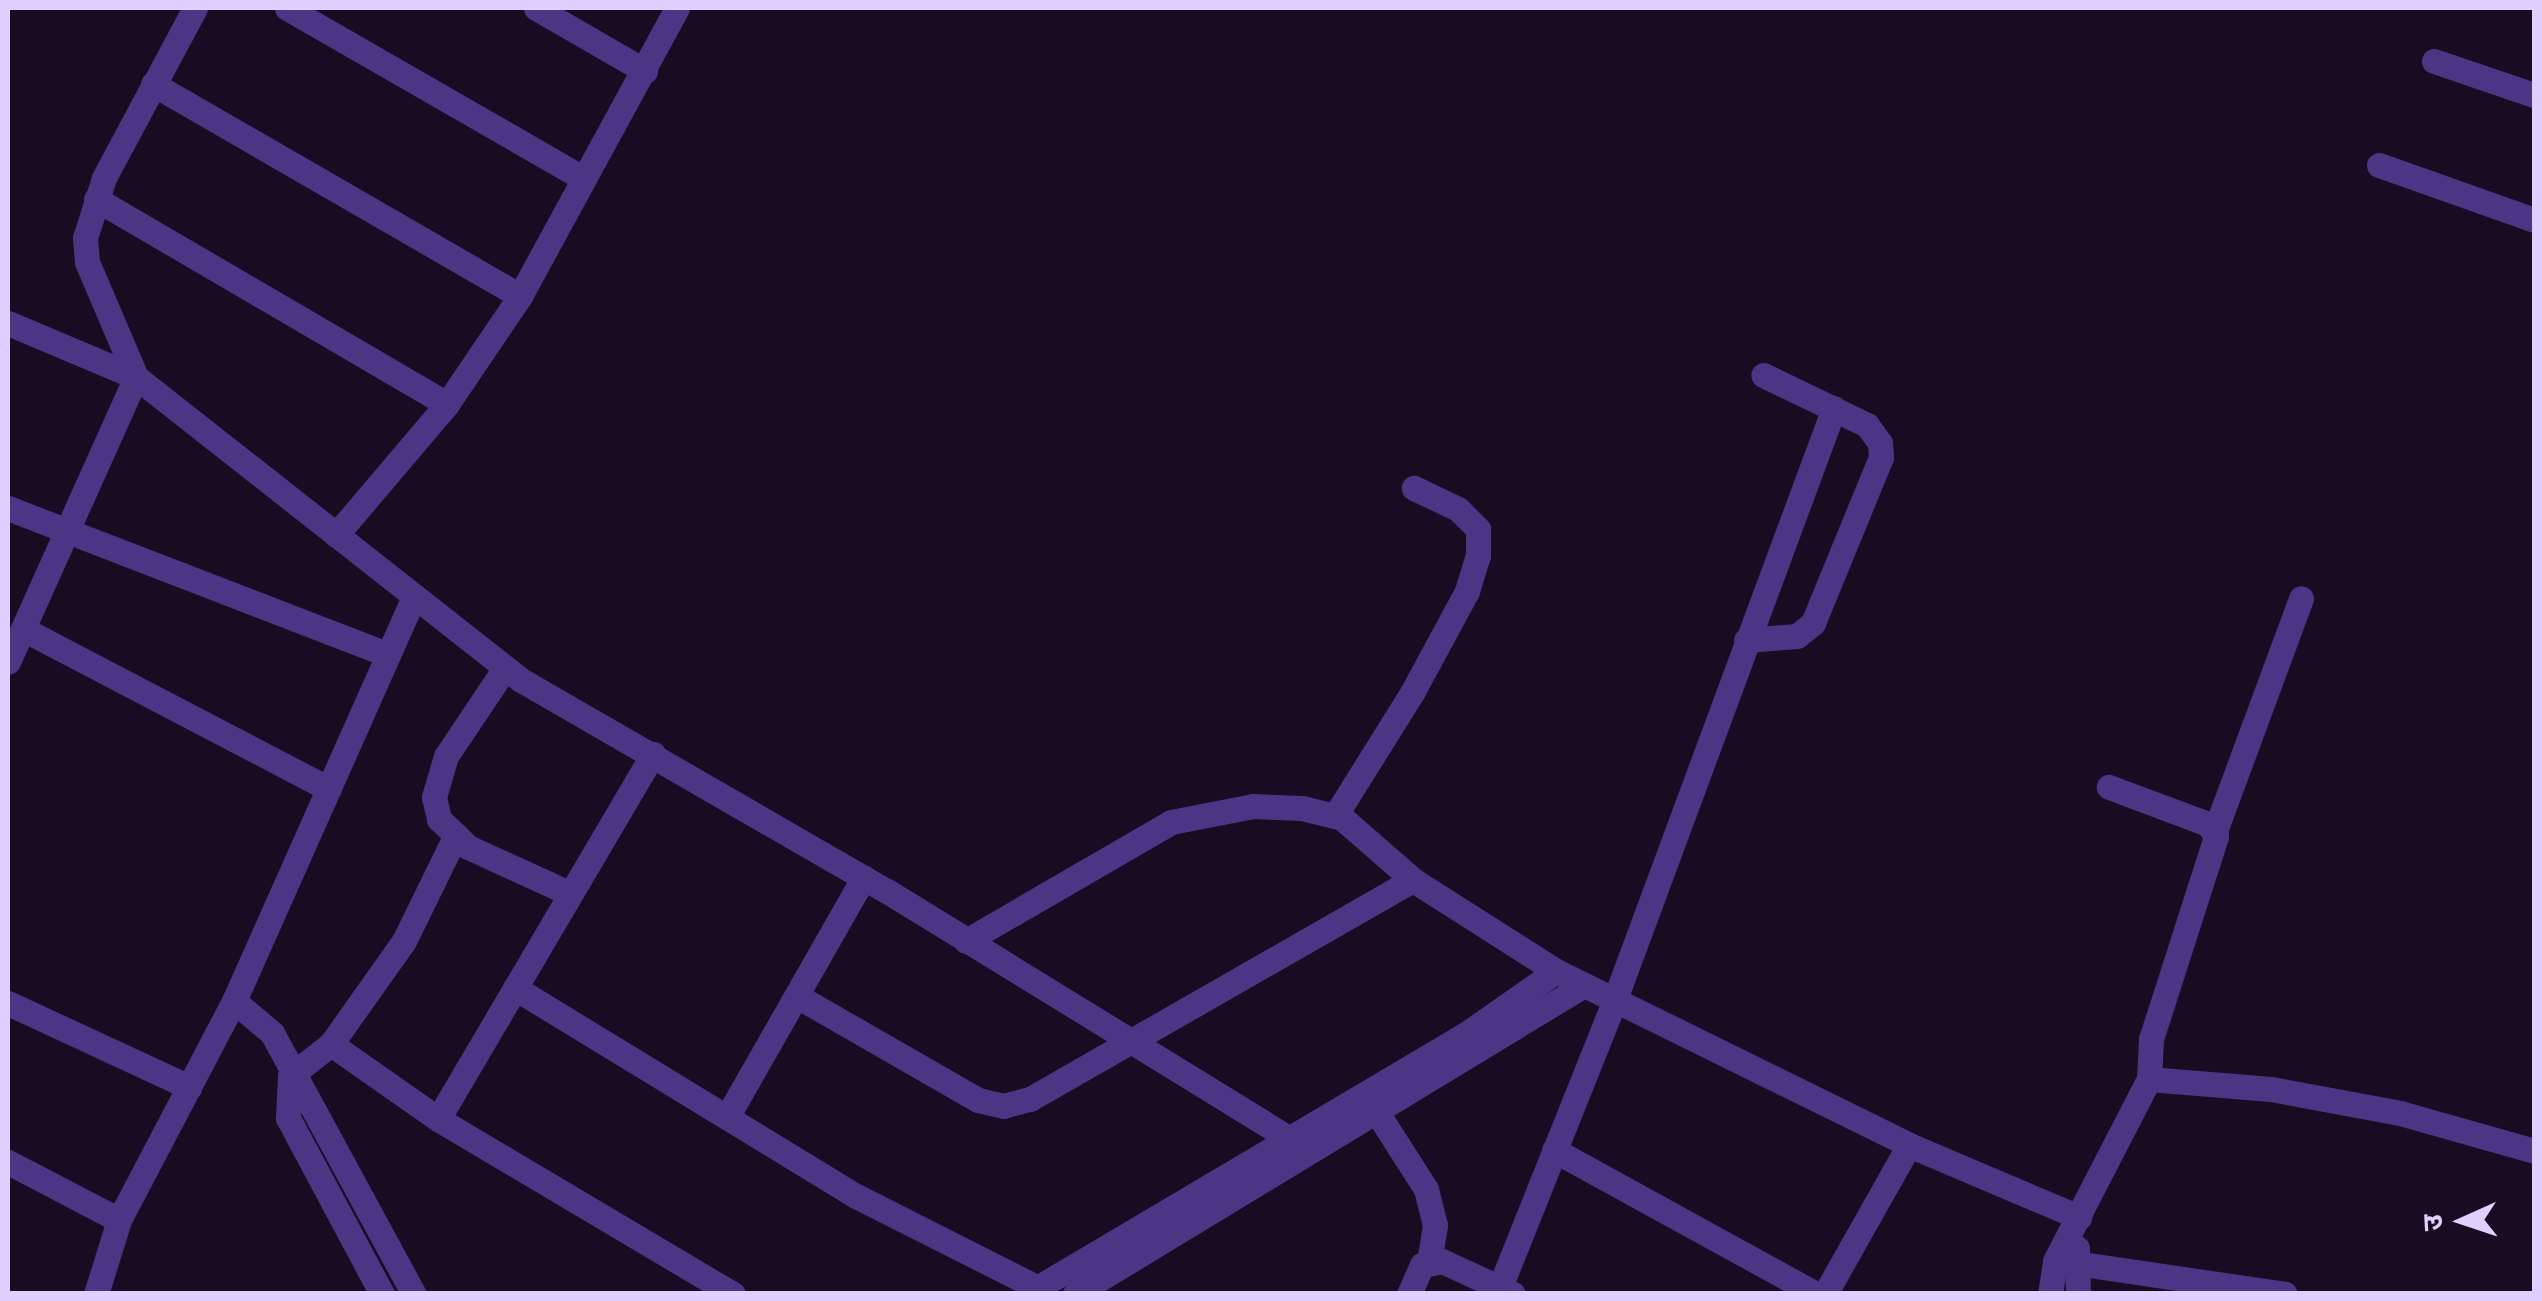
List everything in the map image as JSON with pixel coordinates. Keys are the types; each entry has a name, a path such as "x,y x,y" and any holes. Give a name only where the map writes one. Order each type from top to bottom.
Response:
{"street":[{"path":"195,8 96,198 85,238 87,262 136,377 13,645 329,789"},
{"path":"287,8 583,178"},
{"path":"536,8 644,71"},
{"path":"336,535 448,404 520,296 677,8"},
{"path":"2434,62 2534,95"},
{"path":"153,84 520,296"},
{"path":"2379,166 2534,220"},
{"path":"96,198 448,404"},
{"path":"8,322 136,377 505,668 864,878 1289,1138"},
{"path":"1746,640 1796,636 1813,623 1881,457 1876,434 1834,408 1763,375"},
{"path":"1429,1264 1442,1261 1507,1290 1554,1150 1616,999 1834,408"},
{"path":"1335,816 1413,692 1466,592 1478,556 1478,529 1458,508 1414,488"},
{"path":"8,508 388,655"},
{"path":"2050,1294 2055,1261 2149,1078 2151,1039 2215,830 2301,598"},
{"path":"96,1294 119,1220 234,1001 413,599"},
{"path":"505,668 442,770 434,797 439,819 456,835 569,893"},
{"path":"438,1119 652,754"},
{"path":"2109,787 2215,830"},
{"path":"966,941 1171,822 1253,806 1335,816 1389,854 1413,880 1556,971 2076,1225"},
{"path":"382,1294 288,1118 290,1076 331,1044 404,941 456,835"},
{"path":"728,1117 864,878"},
{"path":"797,996 978,1100 1003,1106 1030,1099 1413,880"},
{"path":"515,988 856,1196 1033,1290 1466,1034 1556,971"},
{"path":"1074,1294 1378,1114 1584,985"},
{"path":"234,1001 272,1033 290,1076 414,1294"},
{"path":"8,1003 189,1086"},
{"path":"331,1044 438,1119 733,1294"},
{"path":"2149,1078 2271,1088 2400,1113 2534,1151"},
{"path":"1378,1114 1426,1189 1435,1225 1429,1264 1409,1294"},
{"path":"1825,1294 1909,1145"},
{"path":"1554,1150 1816,1294"},
{"path":"8,1162 119,1220"},
{"path":"2076,1225 2082,1264 2078,1294"},
{"path":"2082,1264 2285,1294"}]}
